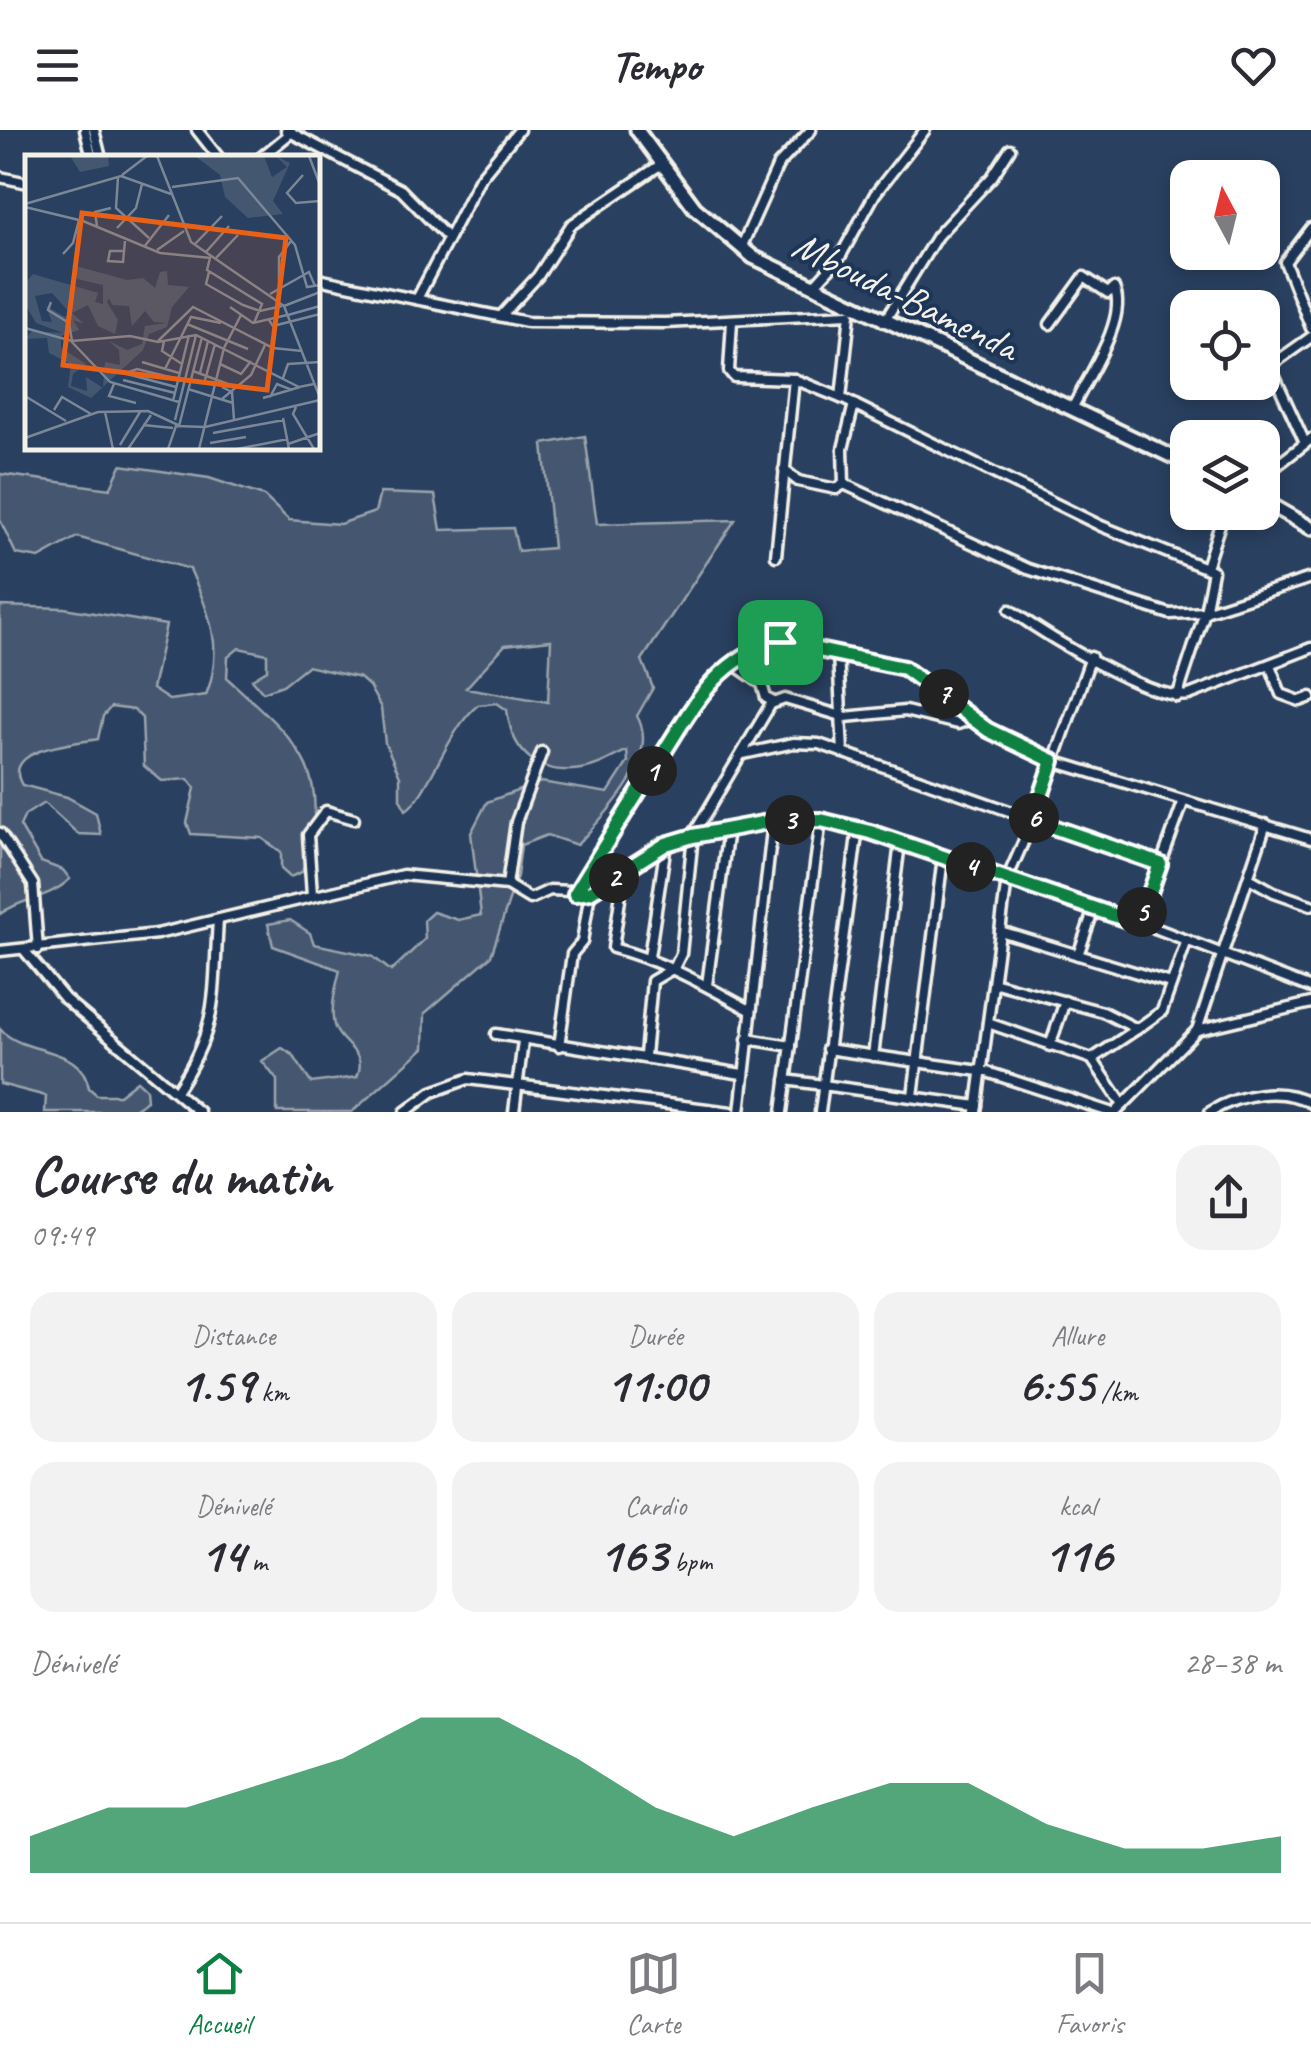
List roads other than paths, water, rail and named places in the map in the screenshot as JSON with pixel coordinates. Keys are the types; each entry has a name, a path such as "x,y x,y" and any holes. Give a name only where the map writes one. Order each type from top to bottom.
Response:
{"highway":[{"name":"Mbouda-Bamenda","path":"637,130 695,208 741,248 854,312 884,322 1170,455"},
{"path":"1280,510 1311,528"}],"street":[{"path":"84,130 91,155"},
{"path":"94,130 100,155"},
{"path":"197,130 217,155"},
{"path":"417,299 480,178 519,130"},
{"path":"741,248 778,165 812,130"},
{"path":"812,287 840,257 875,194 925,130"},
{"path":"263,155 290,131 401,190 447,237"},
{"path":"884,322 937,236 992,177 1010,149"},
{"path":"501,316 538,276 571,225 660,165"},
{"path":"0,177 25,182"},
{"path":"1311,228 1285,262 1311,328"},
{"path":"1050,324 1084,277 1108,293 1114,288 1118,294 1116,319 1072,409"},
{"path":"320,279 546,323 732,321 854,312 841,398"},
{"path":"732,321 731,374 755,380 776,376 794,379 841,398 1128,539 1213,571 1205,612 1177,697"},
{"path":"1280,359 1311,337"},
{"path":"776,556 794,379"},
{"path":"1280,385 1308,440 1280,463"},
{"path":"844,484 842,459 854,404"},
{"path":"784,470 798,481 836,489 844,484"},
{"path":"844,484 1040,574 1170,614 1205,612 1311,578"},
{"path":"1206,567 1218,530"},
{"path":"1010,610 1146,688 1177,697 1311,648"},
{"path":"575,894 690,708 732,663 749,652 780,642 904,668 972,719 1053,761 1183,803 1208,804 1311,839"},
{"path":"838,653 845,718 843,753"},
{"path":"786,1080 913,1096 976,1109 1008,879 1033,820 1090,656"},
{"path":"732,663 762,684 766,698 774,702 788,699 845,718 905,712 958,724 972,719"},
{"path":"1270,665 1281,694 1300,701 1311,697"},
{"path":"645,1056 652,981 674,968 682,945 693,836 774,702"},
{"path":"743,754 802,742 1160,864"},
{"path":"507,886 516,822 542,752"},
{"path":"1139,924 1183,803"},
{"path":"312,896 308,835 326,811 354,819"},
{"path":"782,1112 821,820"},
{"path":"0,951 135,938 403,875 507,886 530,899 550,890 590,892 666,844 773,821 821,820 858,828 1187,940 1311,988"},
{"path":"740,1112 773,821"},
{"path":"1116,1110 1197,1030 1266,824"},
{"path":"820,1112 858,828"},
{"path":"707,985 728,829"},
{"path":"0,833 33,884 38,949"},
{"path":"872,1056 900,842"},
{"path":"650,957 666,844"},
{"path":"913,1096 943,857"},
{"path":"624,872 612,947 650,957 750,1010"},
{"path":"1250,878 1274,892 1311,905"},
{"path":"559,1046 572,954 582,942 590,892"},
{"path":"1078,955 1094,909"},
{"path":"176,1091 200,1054 211,1020 216,992 218,920"},
{"path":"1000,931 1170,984"},
{"path":"1092,1059 1162,1012 1187,940"},
{"path":"24,950 65,999 199,1112"},
{"path":"996,983 1115,1017 1137,1029"},
{"path":"1050,1046 1065,1001"},
{"path":"1197,1030 1311,1003"},
{"path":"988,1023 1092,1059 1116,1110"},
{"path":"496,1034 742,1074"},
{"path":"747,1039 790,1046"},
{"path":"514,1112 523,1041"},
{"path":"827,1049 981,1071 1116,1110"},
{"path":"405,1112 458,1080 518,1084 731,1112"},
{"path":"1210,1112 1252,1095 1300,1097 1311,1104"},
{"path":"616,1112 617,1099"}]}
